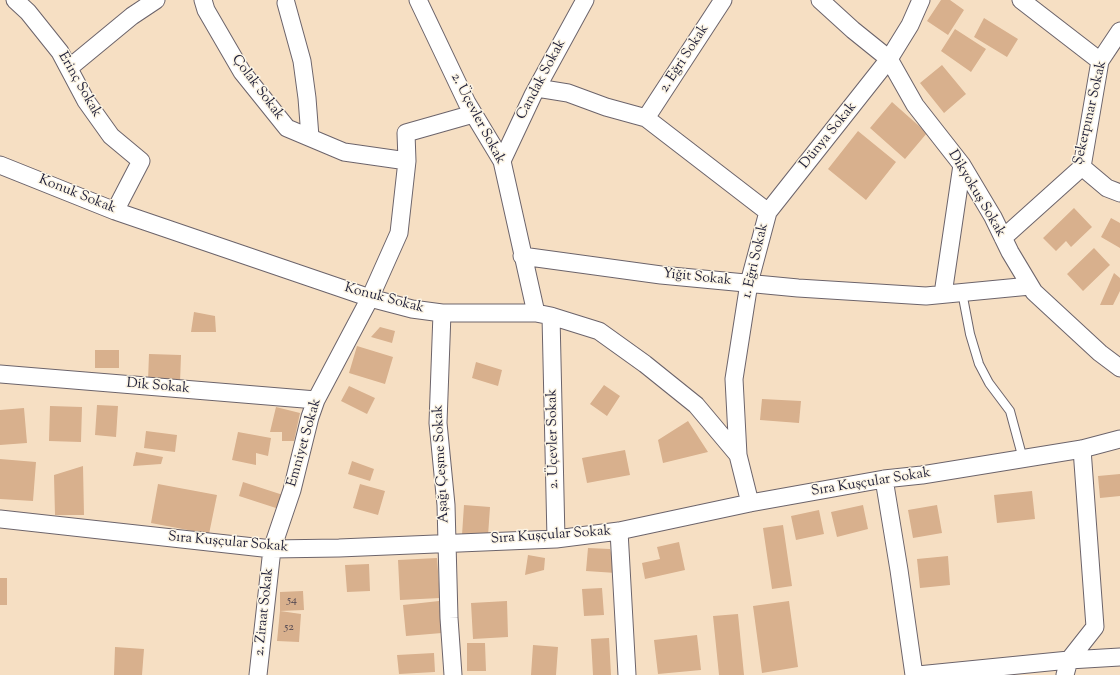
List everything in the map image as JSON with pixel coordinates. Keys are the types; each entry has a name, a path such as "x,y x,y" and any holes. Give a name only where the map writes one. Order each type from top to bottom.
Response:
{"street":[{"name":"Erinç Sokak","path":"15,0 28,12 60,52 86,101 111,136 141,161 115,210"},
{"path":"69,68 132,16 156,0"},
{"name":"Çolak Sokak","path":"203,0 206,10 242,72 287,128 344,152 407,160"},
{"name":"2. Üçevler Sokak","path":"418,0 473,114 502,161 522,256 543,314 556,539"},
{"name":"Candak Sokak","path":"502,161 537,88 585,0"},
{"name":"2. Eğri Sokak","path":"646,118 723,0"},
{"name":"Dikyokuş Sokak","path":"820,0 853,30 889,59 915,105 962,165 993,217 1003,238 1034,292 1100,353 1120,368"},
{"name":"Dünya Sokak","path":"768,212 889,59 910,25 921,0"},
{"path":"1021,0 1100,61"},
{"path":"289,1 302,61 310,137"},
{"name":"Şekerpınar Sokak","path":"1003,238 1082,167 1100,61 1120,31"},
{"name":"1. Eğri Sokak","path":"537,88 568,93 606,107 646,118 768,212 750,283 734,379 738,455 750,503"},
{"name":"Emniyet Sokak","path":"272,549 292,490 310,417 316,400 370,298 399,233 407,160 406,133 473,114"},
{"name":"Konuk Sokak","path":"0,165 115,210 370,298 412,309 442,313 543,314 599,331 645,364 696,405 738,455"},
{"path":"943,294 962,165"},
{"path":"1082,167 1107,188 1120,193"},
{"name":"Yiğit Sokak","path":"522,256 661,275 926,296 1030,286"},
{"name":"Aşağı Çeşme Sokak","path":"442,313 438,423 446,505 446,542 453,675"},
{"name":"Dik Sokak","path":"0,374 316,400"},
{"name":"Sıra Kuşçular Sokak","path":"0,518 272,549 339,548 446,542 556,539 619,531 750,503 884,479 922,475 1082,449 1120,439"},
{"path":"1067,667 1095,627 1082,449"},
{"path":"884,479 900,570 914,675"},
{"path":"619,531 627,675"},
{"name":"2. Ziraat Sokak","path":"258,675 272,549"},
{"path":"918,675 1067,667 1120,657"}],"lane":[{"path":"962,292 970,334 979,364 989,383 1010,411 1023,459"}],"building":[{"path":"941,0 950,0 964,10 948,35 927,21"},
{"path":"984,18 1018,39 1007,57 974,37"},
{"path":"955,29 986,49 971,72 941,51"},
{"path":"942,65 966,94 944,113 920,83"},
{"path":"892,102 927,133 905,159 870,128"},
{"path":"858,131 896,162 866,200 828,169"},
{"path":"1074,208 1092,227 1071,247 1066,241 1056,251 1043,238"},
{"path":"1111,218 1120,223 1120,248 1101,237"},
{"path":"1094,248 1110,265 1083,291 1067,274"},
{"path":"1114,273 1120,278 1120,291 1113,305 1100,305"},
{"path":"194,312 215,316 216,332 191,332"},
{"path":"380,327 395,331 392,343 371,337"},
{"path":"357,346 393,357 385,384 349,373"},
{"path":"95,350 119,350 119,368 95,368"},
{"path":"149,354 181,355 180,383 148,381"},
{"path":"476,362 502,370 498,386 472,378"},
{"path":"604,385 620,396 607,416 590,404"},
{"path":"349,386 375,398 367,414 341,401"},
{"path":"762,399 801,401 799,423 760,420"},
{"path":"97,405 118,406 116,437 95,435"},
{"path":"50,406 82,407 81,442 49,441"},
{"path":"276,407 300,413 294,441 282,441 282,432 270,432"},
{"path":"24,408 27,443 0,445 0,410"},
{"path":"688,421 708,452 663,463 658,440"},
{"path":"146,431 177,435 175,452 144,448"},
{"path":"238,432 271,438 268,456 256,453 256,465 232,460"},
{"path":"625,450 630,475 587,483 582,458"},
{"path":"136,452 163,457 161,464 133,466"},
{"path":"0,459 36,462 33,501 0,499"},
{"path":"352,461 374,469 370,481 348,474"},
{"path":"83,466 84,515 55,515 54,475"},
{"path":"1120,474 1120,496 1100,498 1098,476"},
{"path":"243,482 283,495 279,509 239,496"},
{"path":"158,484 217,495 209,534 151,523"},
{"path":"360,484 385,491 378,515 353,508"},
{"path":"1032,491 1035,519 997,523 994,495"},
{"path":"464,505 490,507 488,536 462,535"},
{"path":"863,505 868,529 837,537 831,512"},
{"path":"937,505 942,533 913,538 908,510"},
{"path":"819,510 824,534 796,540 791,516"},
{"path":"783,525 792,586 772,589 763,528"},
{"path":"679,542 685,570 645,579 642,563 660,559 657,547"},
{"path":"588,548 610,549 616,573 586,571"},
{"path":"528,555 545,558 544,570 525,575"},
{"path":"948,556 950,585 920,588 917,559"},
{"path":"437,558 440,598 400,600 398,560"},
{"path":"369,564 370,591 347,592 345,565"},
{"path":"0,578 7,578 7,605 0,605"},
{"path":"602,588 604,615 584,616 582,589"},
{"path":"303,591 304,610 280,611 280,592"},
{"path":"439,601 442,633 406,636 403,605"},
{"path":"507,601 508,637 473,639 471,603"},
{"path":"789,601 798,667 762,673 753,606"},
{"path":"280,611 301,614 299,642 277,641"},
{"path":"738,614 744,675 719,675 713,616"},
{"path":"697,635 701,670 658,674 654,640"},
{"path":"609,638 611,675 593,675 591,639"},
{"path":"467,643 485,643 486,671 467,671"},
{"path":"533,645 558,647 556,675 531,675"},
{"path":"115,647 144,649 142,675 114,675"},
{"path":"434,653 435,672 399,674 397,655"}]}
